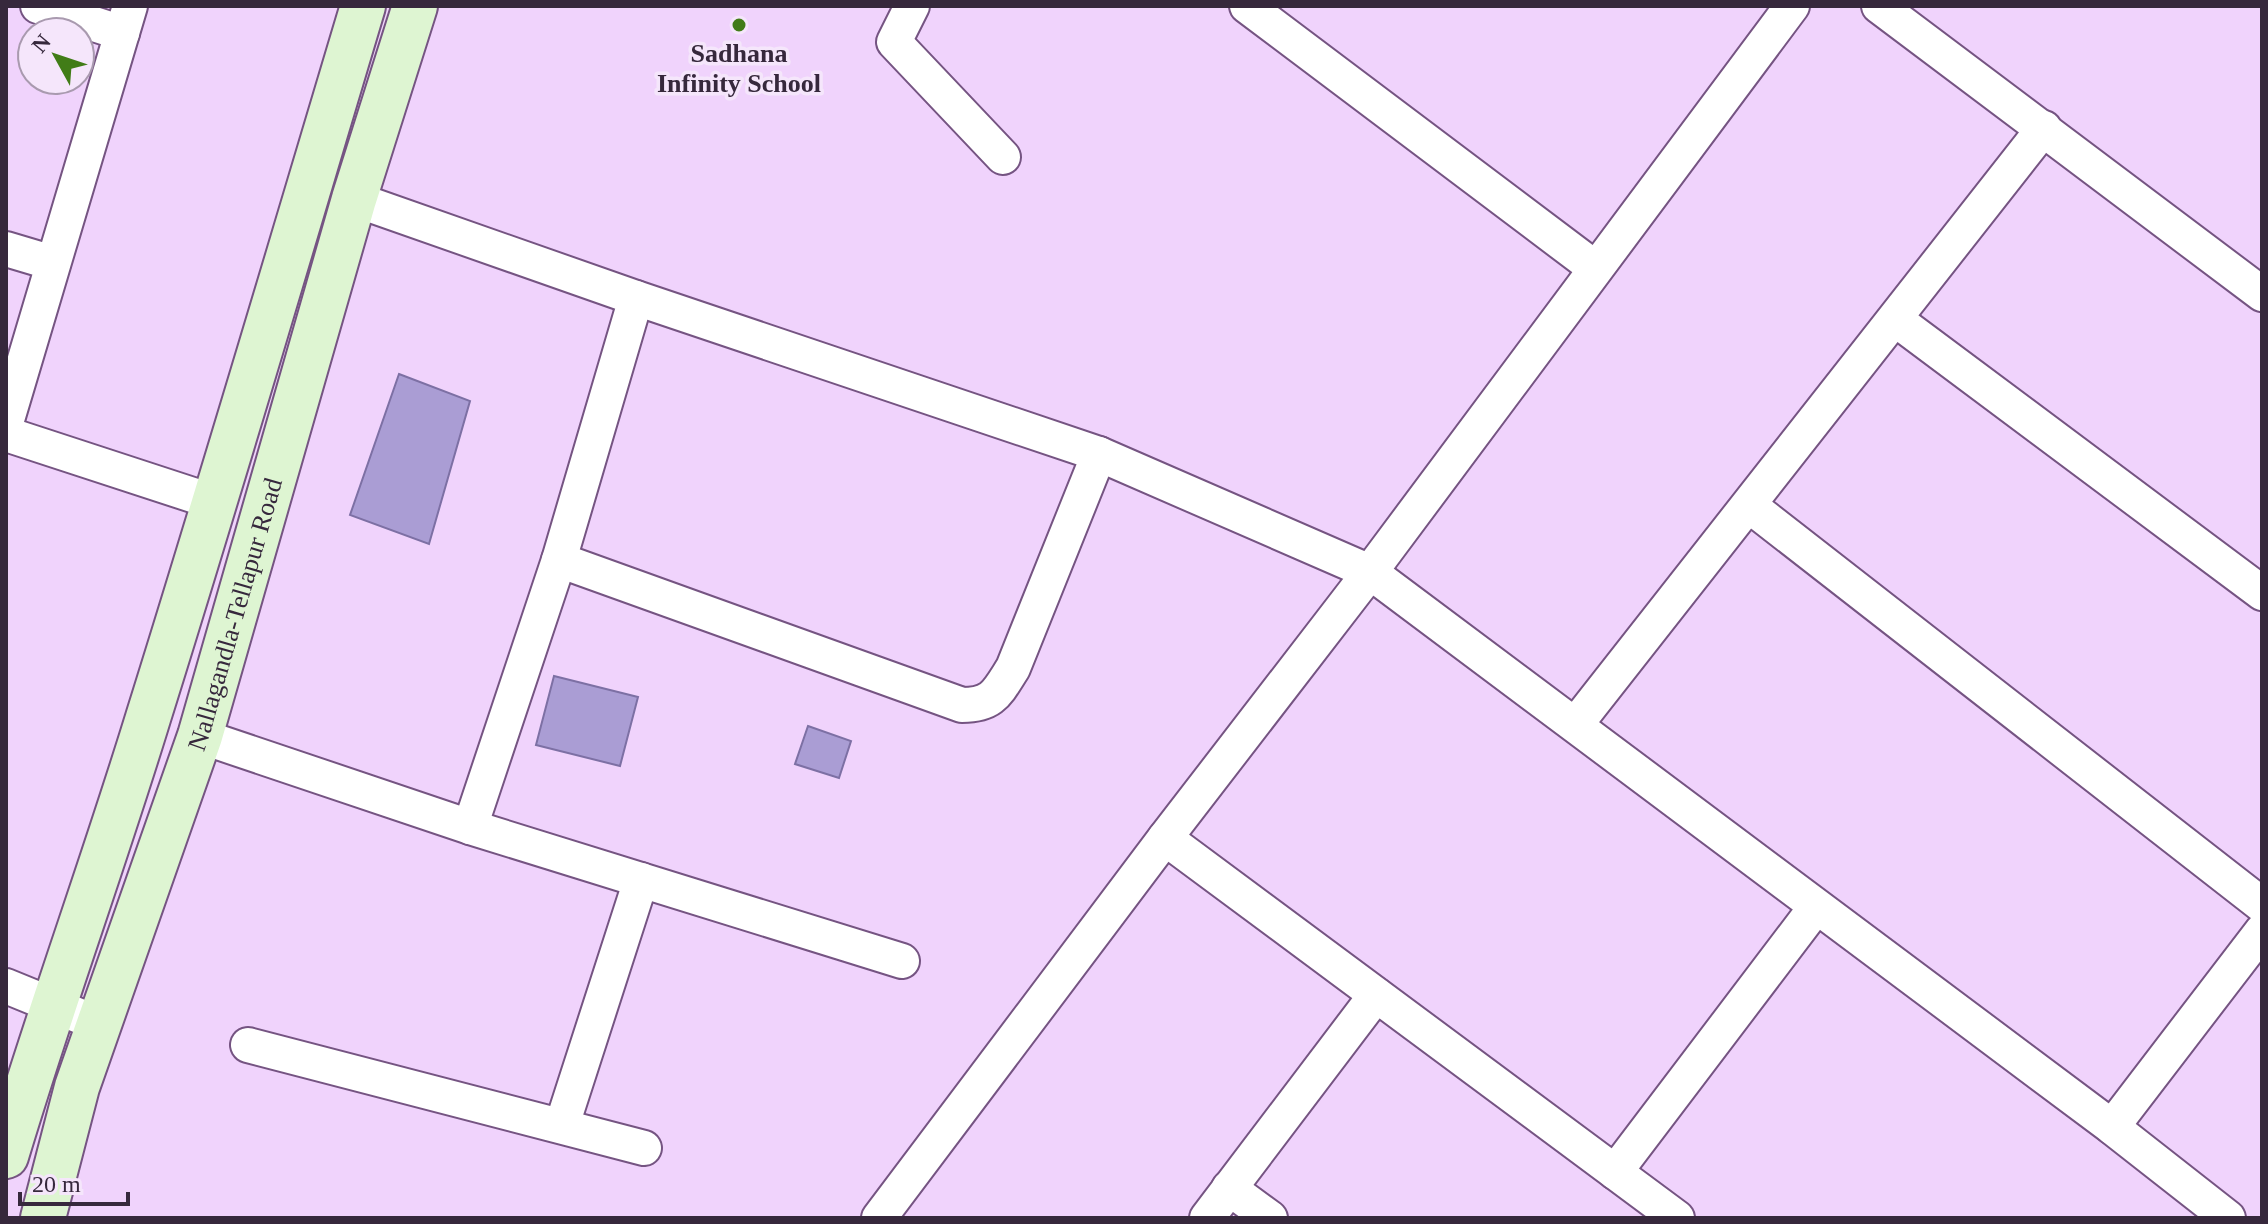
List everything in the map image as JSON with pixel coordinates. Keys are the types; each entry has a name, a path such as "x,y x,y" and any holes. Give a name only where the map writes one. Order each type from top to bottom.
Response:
{"street":[{"path":"6,423 126,20 38,6"},
{"name":"Nallagandla-Tellapur Road","path":"6,1156 148,719 363,6"},
{"name":"Nallagandla-Tellapur Road","path":"43,1218 77,1087 200,736 354,199 415,6"},
{"path":"912,6 894,42 1003,157"},
{"path":"1247,6 1595,268"},
{"path":"879,1218 1370,572 1792,6"},
{"path":"1879,6 2262,294"},
{"path":"1576,724 2044,128"},
{"path":"354,199 1099,454 1370,572 2112,1127 2228,1218"},
{"path":"6,249 53,263"},
{"path":"470,827 559,560 636,298"},
{"path":"1895,319 2262,593"},
{"path":"6,434 214,502"},
{"path":"559,560 962,705 981,705 996,694 1013,668 1099,454"},
{"path":"1750,506 2262,905"},
{"path":"200,736 470,827 902,961"},
{"path":"1165,838 1677,1218"},
{"path":"562,1125 641,880"},
{"path":"1615,1172 1816,907"},
{"path":"2112,1127 2262,931"},
{"path":"6,986 99,1024"},
{"path":"1207,1218 1376,995"},
{"path":"248,1045 644,1148"},
{"path":"1229,1188 1270,1218"}],"building":[{"path":"399,374 470,401 429,544 350,515"},
{"path":"554,676 638,697 620,766 536,745"},
{"path":"808,726 851,741 839,778 795,764"}],"place":[{"name":"Sadhana Infinity School","path":"739,25"}]}
